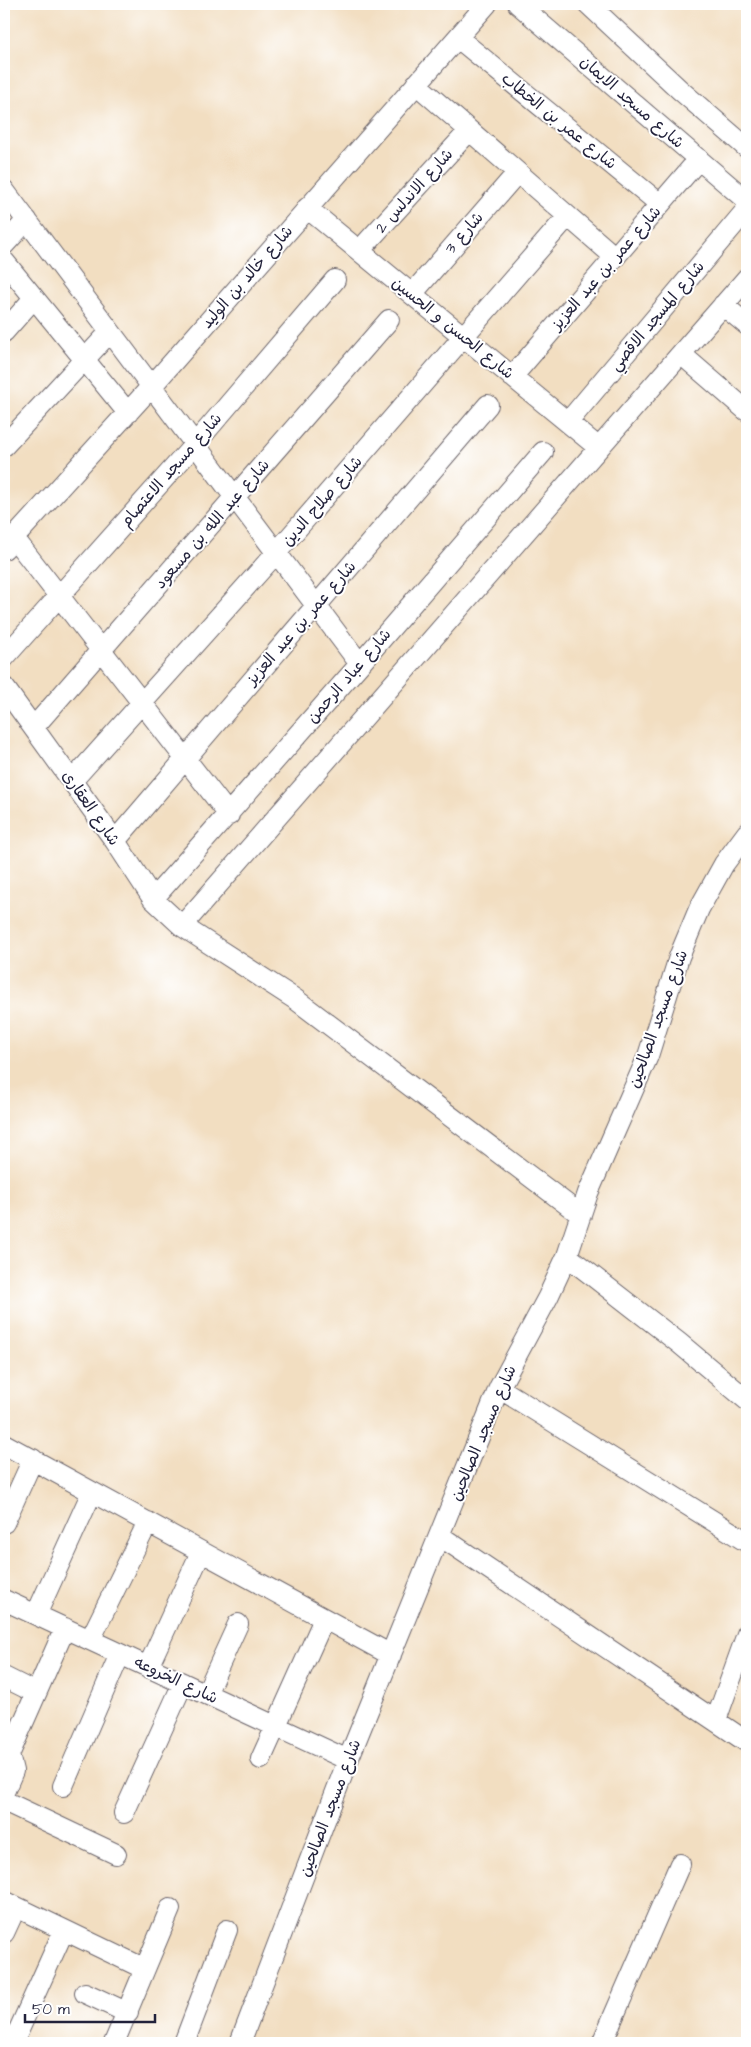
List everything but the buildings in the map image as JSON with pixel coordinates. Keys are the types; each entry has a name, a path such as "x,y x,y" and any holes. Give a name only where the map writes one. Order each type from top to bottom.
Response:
{"street":[{"name":"شارع خالد بن الوليد","path":"9,543 128,413 487,4"},
{"name":"شارع مسجد الايمان","path":"518,4 747,201"},
{"path":"588,4 680,90 747,148"},
{"name":"شارع عمر بن الخطاب","path":"458,38 660,204"},
{"path":"416,84 615,258"},
{"name":"شارع الاندلس 2","path":"359,252 469,130"},
{"name":"شارع عمر بن عبد العزيز","path":"512,377 699,159"},
{"name":"شارع 3","path":"412,294 517,173"},
{"path":"4,190 360,664"},
{"name":"شارع الحسن و الحسين","path":"307,208 599,448"},
{"name":"شارع المسجد الاقصي","path":"568,422 747,209"},
{"name":"شارع صلاح الدين","path":"72,781 276,553 567,217"},
{"path":"4,245 27,220"},
{"path":"4,261 128,413"},
{"path":"182,926 747,278"},
{"name":"شارع مسجد الاعتصام","path":"4,658 195,444 335,280"},
{"path":"4,332 34,298"},
{"path":"723,305 747,326"},
{"name":"شارع عبد الله بن مسعود","path":"34,727 389,320"},
{"path":"4,446 110,332"},
{"path":"681,354 747,411"},
{"name":"شارع عمر بن عبد العزيز","path":"115,841 488,405"},
{"name":"شارع عباد الرحمن","path":"153,899 543,452"},
{"path":"9,543 59,596 228,814"},
{"name":"شارع العقارى","path":"4,687 115,841 153,899 182,926 295,999 581,1215"},
{"name":"شارع مسجد الصالحين","path":"240,2043 348,1760 499,1388 548,1297 567,1256 605,1153 648,1056 679,956 699,909 724,864 747,833"},
{"path":"567,1256 672,1337 747,1400"},
{"path":"499,1388 747,1542"},
{"path":"4,1444 391,1655"},
{"path":"4,1523 33,1459"},
{"path":"36,1615 92,1492"},
{"path":"90,1640 148,1522"},
{"path":"440,1536 747,1742"},
{"path":"148,1667 202,1552"},
{"name":"شارع الخروعه","path":"4,1600 348,1760"},
{"path":"261,1759 324,1619"},
{"path":"206,1694 238,1624"},
{"path":"4,1792 13,1771 9,1755 65,1628"},
{"path":"716,1720 744,1659 747,1634"},
{"path":"63,1786 120,1654"},
{"path":"4,1677 36,1693"},
{"path":"124,1813 183,1683"},
{"path":"4,1801 116,1854"},
{"path":"602,2043 680,1864"},
{"path":"4,1933 10,1904 146,1969"},
{"path":"114,2043 170,1909"},
{"path":"13,2043 64,1930"},
{"path":"184,2043 227,1930"},
{"path":"85,1993 128,2013"}]}
